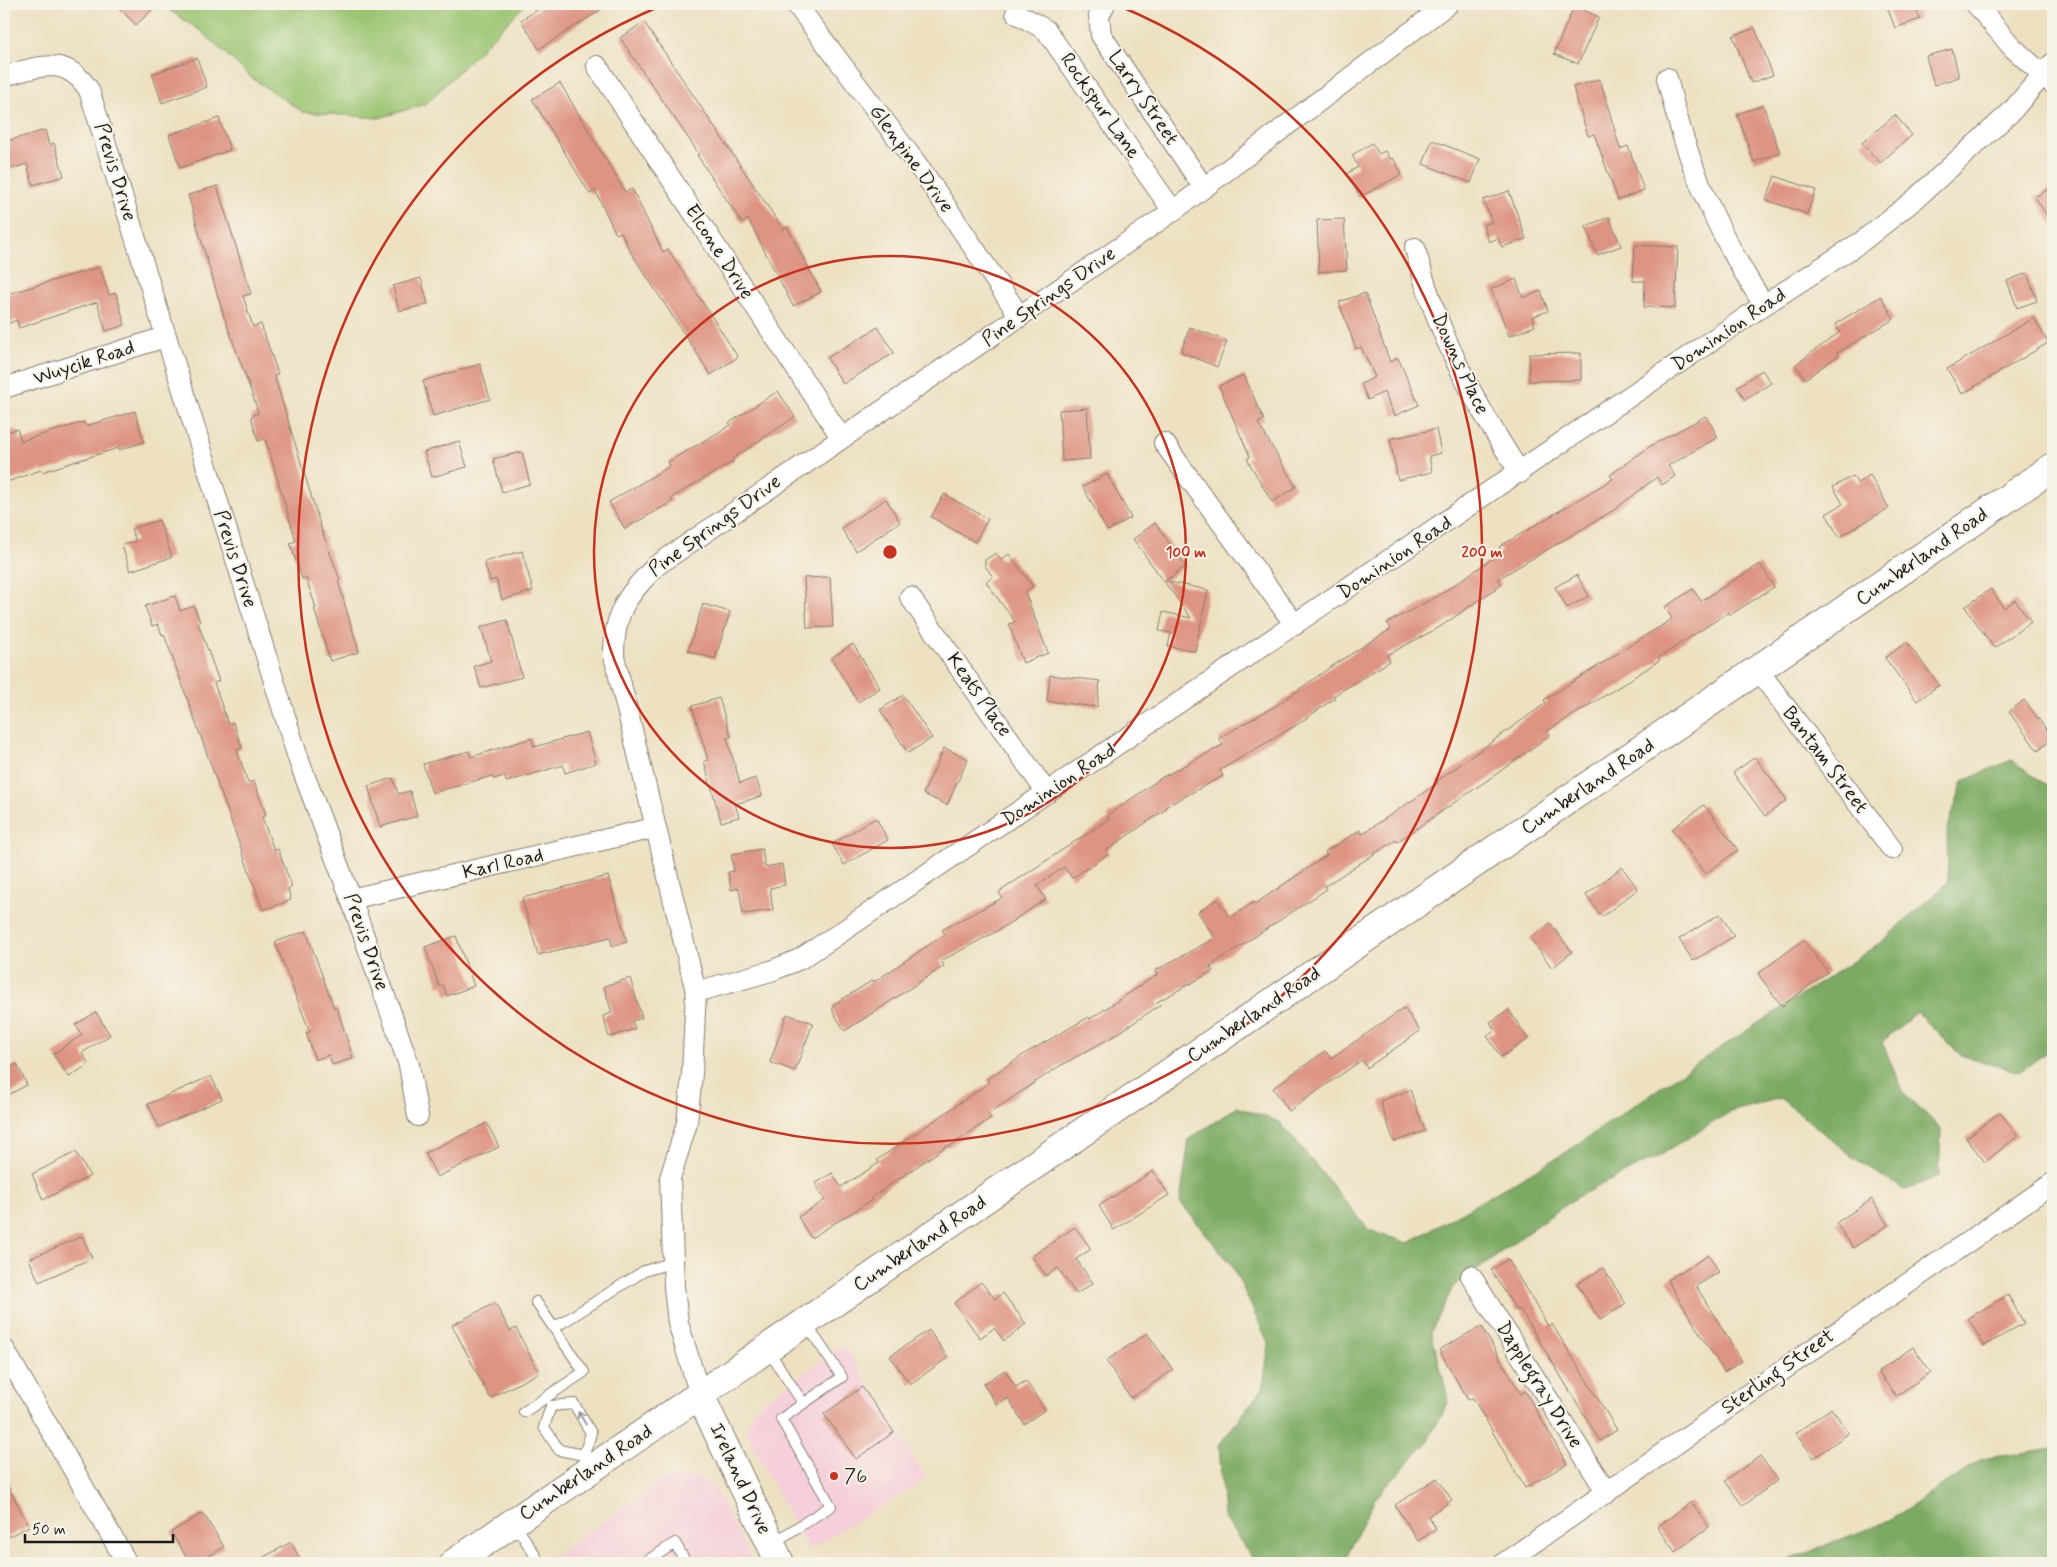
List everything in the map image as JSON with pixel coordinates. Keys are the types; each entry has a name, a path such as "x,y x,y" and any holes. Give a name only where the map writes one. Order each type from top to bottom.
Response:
{"main road":[{"name":"Cumberland Road","path":"454,1563 514,1522 589,1461 700,1395 768,1349 1758,670 2052,471"},
{"name":"Ireland Drive","path":"700,1395 776,1554"}],"street":[{"name":"Glenpine Drive","path":"796,4 925,175 1020,318"},
{"name":"Larry Street","path":"1105,4 1099,16 1101,35 1204,188"},
{"name":"Pine Springs Drive","path":"700,1395 678,1323 670,1178 687,1123 692,1074 696,992 654,828 614,656 614,633 620,612 631,592 656,566 841,437 1020,318 1173,211 1448,4"},
{"path":"1976,4 2012,46 2050,74"},
{"name":"Rockspur Lane","path":"1016,13 1046,30 1173,211"},
{"name":"Previs Drive","path":"4,76 45,66 58,66 76,75 89,90 299,761 351,899 409,1065 418,1116"},
{"name":"Elcone Drive","path":"597,66 841,437"},
{"name":"Dominion Road","path":"696,992 771,971 800,958 1520,473 1764,305 1861,242 1914,200 2050,74"},
{"path":"1667,78 1675,113 1692,169 1706,202 1732,255 1764,305"},
{"name":"Downs Place","path":"1415,248 1439,326 1457,366 1480,411 1520,473"},
{"name":"Wuycik Road","path":"4,388 165,337"},
{"path":"1164,443 1295,625"},
{"name":"Keats Place","path":"910,597 1047,793"},
{"name":"Bantam Street","path":"1758,670 1892,849"},
{"name":"Karl Road","path":"351,899 654,828"},
{"name":"Sterling Street","path":"1504,1563 1607,1493 1842,1327 2053,1183"},
{"name":"Dapplegray Drive","path":"1471,1276 1607,1493"},
{"path":"4,1349 123,1562"}],"lane":[{"path":"554,1328 644,1271 674,1262"},
{"path":"524,1412 548,1402 584,1372 536,1302"},
{"path":"776,1554 831,1506 781,1419 842,1377 806,1323"},
{"path":"768,1349 803,1404"},
{"path":"548,1402 574,1404 591,1433 589,1461 559,1450 544,1427 548,1402"},
{"path":"514,1522 540,1563"},
{"path":"644,1563 675,1543 686,1563"}],"shaded area":[{"path":"845,1346 926,1479 808,1550 752,1445 746,1429 755,1409 770,1396"},
{"path":"698,1477 714,1487 753,1563 545,1563 666,1479"}],"green space":[{"path":"160,4 526,4 426,104 379,118 303,112 252,78 201,31"},
{"path":"2011,760 2053,790 2053,1048 2019,1072 1960,1055 1917,1012 1882,1042 1905,1095 1941,1128 1939,1176 1904,1190 1854,1158 1780,1098 1730,1112 1661,1155 1575,1198 1453,1287 1431,1332 1449,1401 1427,1442 1374,1500 1343,1563 1260,1563 1252,1558 1224,1517 1219,1445 1263,1388 1269,1344 1233,1267 1180,1202 1189,1139 1237,1107 1280,1122 1369,1230 1408,1243 1565,1153 1671,1080 1878,945 1948,882 1947,830 1963,781"},
{"path":"2053,1448 2053,1563 1781,1563 1890,1520 1982,1459"}],"building":[{"path":"115,4 158,4 136,25"},
{"path":"547,4 610,4 539,49 521,20"},
{"path":"1886,4 1914,4 1920,19 1895,28"},
{"path":"1574,6 1599,17 1578,64 1554,54"},
{"path":"644,22 783,229 787,227 821,292 793,306 748,219 742,223 697,155 699,154 620,38"},
{"path":"1755,28 1773,75 1751,83 1733,36"},
{"path":"1952,49 1959,77 1934,85 1926,56"},
{"path":"197,58 207,87 162,103 152,74"},
{"path":"1600,79 1620,149 1628,146 1644,190 1618,200 1594,134 1588,136 1573,87"},
{"path":"560,83 625,192 632,189 663,252 668,249 738,357 711,375 630,251 621,232 616,234 595,190 590,194 532,99"},
{"path":"1763,105 1780,153 1754,162 1737,114"},
{"path":"1895,115 1912,135 1880,163 1862,143"},
{"path":"219,118 230,150 180,168 169,135"},
{"path":"45,130 49,145 54,143 64,176 33,185 27,164 4,171 4,142"},
{"path":"1432,140 1480,159 1471,183 1423,164"},
{"path":"1372,143 1379,154 1385,151 1390,159 1393,158 1402,174 1360,197 1346,174 1358,167 1352,155"},
{"path":"1775,176 1816,190 1807,214 1766,200"},
{"path":"217,186 251,294 243,296 253,327 261,324 278,374 274,375 322,531 340,580 338,581 359,652 330,661 306,578 302,579 290,543 296,541 269,451 265,439 258,441 251,416 258,413 255,402 224,317 188,195"},
{"path":"2053,186 2053,225 2035,197"},
{"path":"1509,191 1526,239 1502,247 1498,238 1489,242 1483,225 1492,222 1483,200"},
{"path":"1609,217 1621,246 1597,255 1586,226"},
{"path":"1344,219 1347,270 1319,272 1317,220"},
{"path":"1635,245 1678,247 1675,308 1644,307 1645,281 1633,281"},
{"path":"100,267 109,295 116,293 125,325 106,331 97,302 19,328 17,320 4,325 4,295"},
{"path":"2027,273 2037,301 2017,308 2007,281"},
{"path":"421,278 428,304 399,311 393,286"},
{"path":"1516,279 1523,298 1541,291 1548,311 1532,317 1535,326 1509,336 1491,289"},
{"path":"1365,293 1390,362 1398,358 1419,405 1394,416 1384,392 1368,400 1361,384 1375,377 1361,347 1356,349 1339,302"},
{"path":"1881,296 1894,319 1837,353 1839,355 1805,379 1795,365 1840,332 1835,324"},
{"path":"2034,318 2048,343 1962,394 1947,369"},
{"path":"878,327 894,353 843,384 827,358"},
{"path":"1190,327 1227,341 1217,367 1181,352"},
{"path":"1581,353 1581,380 1529,381 1529,354"},
{"path":"480,364 490,399 433,416 423,381"},
{"path":"1762,370 1771,383 1745,400 1737,387"},
{"path":"1244,375 1264,420 1258,423 1296,487 1272,502 1247,459 1250,457 1219,386"},
{"path":"778,391 795,417 732,459 734,461 671,498 673,501 625,529 609,502 670,466 668,462 731,425 729,423"},
{"path":"1087,408 1090,459 1062,461 1059,410"},
{"path":"135,411 144,442 119,450 118,448 42,472 41,470 4,483 4,433 17,429 21,441 84,422 86,426"},
{"path":"1706,416 1718,437 1668,466 1675,476 1662,485 1657,477 1614,510 1498,579 1502,584 1440,627 1387,655 1390,661 1333,696 1335,698 1295,726 1220,770 1223,776 1165,807 1166,809 1107,850 1109,854 1072,878 1064,867 1037,886 1046,899 999,930 941,961 944,966 845,1031 833,1012 833,1005 873,980 874,982 945,934 942,930 1002,898 999,892 1109,819 1107,816 1161,778 1223,745 1219,738 1277,705 1332,666 1391,629 1387,623 1438,596 1502,552 1499,547 1613,479 1610,475 1652,445"},
{"path":"1436,429 1441,453 1429,456 1432,472 1398,480 1390,439"},
{"path":"459,441 467,467 432,477 424,452"},
{"path":"522,452 530,484 502,492 493,459"},
{"path":"1107,474 1131,518 1107,531 1083,487"},
{"path":"1870,475 1889,508 1839,537 1826,514 1843,504 1833,487 1853,476 1857,483"},
{"path":"944,494 988,519 975,542 931,517"},
{"path":"886,499 900,522 856,551 841,528"},
{"path":"159,520 172,557 130,571 122,545 136,541 131,529"},
{"path":"1155,523 1186,566 1165,581 1208,590 1195,651 1168,646 1171,633 1159,631 1163,612 1191,618 1133,539"},
{"path":"522,551 533,591 502,600 496,579 490,581 484,562"},
{"path":"996,553 1001,560 1009,554 1033,586 1025,592 1048,653 1023,663 1009,624 1015,622 986,582 993,577 985,566 985,560"},
{"path":"1760,564 1774,587 1730,615 1729,612 1658,658 1660,660 1622,685 1547,731 1550,735 1495,775 1397,842 1396,840 1325,886 1327,889 1210,966 1213,971 1157,1002 1160,1005 1114,1036 1058,1067 988,1114 991,1118 871,1198 872,1200 811,1238 798,1217 825,1200 815,1184 832,1173 841,1187 879,1163 877,1160 989,1083 987,1079 1026,1053 1089,1017 1090,1019 1158,974 1156,970 1215,938 1198,912 1217,899 1230,918 1254,902 1255,904 1327,855 1325,852 1360,830 1362,834 1438,783 1437,781 1546,703 1544,700 1672,619 1665,607 1693,589 1701,601"},
{"path":"1577,575 1589,596 1567,608 1555,587"},
{"path":"830,577 833,627 807,628 804,578"},
{"path":"1991,589 2004,608 2015,600 2031,622 1994,648 1965,607"},
{"path":"175,596 180,611 194,606 200,622 198,623 219,681 214,683 228,724 233,722 242,748 237,750 248,783 254,781 266,815 262,817 274,850 278,849 292,887 288,889 291,900 263,910 164,634 162,635 158,624 152,626 145,606"},
{"path":"703,604 730,612 715,659 688,651"},
{"path":"507,620 522,677 481,688 474,666 491,661 481,627"},
{"path":"1907,642 1939,685 1917,701 1885,658"},
{"path":"853,644 880,688 858,702 831,658"},
{"path":"1050,675 1100,681 1097,707 1047,701"},
{"path":"903,695 932,738 908,753 880,710"},
{"path":"719,698 731,737 727,738 740,783 756,778 762,796 735,804 739,817 721,822 704,761 708,760 692,706"},
{"path":"2024,700 2053,738 2038,751 2009,712"},
{"path":"587,732 596,763 565,773 563,765 506,782 505,776 493,779 492,776 432,793 423,764 469,751 471,757 532,738 534,747"},
{"path":"944,748 968,759 947,805 923,794"},
{"path":"1755,757 1787,800 1765,816 1733,773"},
{"path":"393,778 398,794 410,791 417,816 380,827 368,786"},
{"path":"1704,805 1738,850 1705,874 1672,829"},
{"path":"876,818 888,840 844,865 832,844"},
{"path":"762,849 765,867 782,864 785,885 770,888 773,910 743,914 739,888 731,890 728,872 734,871 731,854"},
{"path":"1622,867 1638,889 1602,917 1586,895"},
{"path":"608,876 627,942 612,946 610,937 538,955 522,898"},
{"path":"1720,914 1734,936 1693,961 1679,939"},
{"path":"1550,923 1572,952 1552,968 1530,938"},
{"path":"306,931 334,1008 337,1008 353,1058 332,1065 329,1055 315,1060 306,1033 310,1032 275,942"},
{"path":"456,936 474,986 447,996 443,985 439,986 425,947"},
{"path":"1803,940 1828,972 1782,1006 1758,974"},
{"path":"630,978 642,1018 632,1021 635,1029 609,1037 603,1016 612,1013 604,986"},
{"path":"1404,1008 1420,1031 1367,1068 1362,1060 1289,1111 1273,1088 1325,1051 1331,1058"},
{"path":"1509,1010 1528,1039 1501,1057 1487,1036 1495,1031 1490,1022"},
{"path":"96,1012 110,1035 82,1053 89,1064 69,1077 53,1054 82,1035 75,1025"},
{"path":"787,1014 813,1023 795,1071 770,1062"},
{"path":"17,1064 27,1085 4,1097 4,1071"},
{"path":"211,1076 222,1099 159,1127 148,1104"},
{"path":"1410,1090 1425,1131 1394,1142 1380,1101"},
{"path":"2000,1112 2018,1136 1985,1162 1966,1138"},
{"path":"487,1123 499,1147 437,1177 425,1153"},
{"path":"76,1152 90,1176 43,1200 32,1174"},
{"path":"1153,1171 1169,1195 1114,1230 1099,1206"},
{"path":"1872,1199 1888,1225 1853,1248 1836,1223"},
{"path":"1075,1227 1091,1249 1076,1259 1093,1283 1076,1294 1058,1268 1046,1276 1032,1256"},
{"path":"82,1236 92,1258 39,1282 29,1259"},
{"path":"1709,1255 1719,1272 1696,1286 1742,1361 1724,1372 1667,1280"},
{"path":"1508,1259 1548,1326 1552,1324 1617,1430 1600,1441 1520,1309 1517,1311 1491,1270"},
{"path":"1603,1268 1626,1304 1600,1320 1577,1284"},
{"path":"981,1282 995,1299 1003,1293 1026,1324 1004,1341 994,1328 980,1338 954,1303"},
{"path":"2008,1295 2024,1323 1984,1346 1968,1318"},
{"path":"495,1303 510,1331 516,1328 539,1373 490,1398 452,1325"},
{"path":"1481,1326 1521,1394 1525,1391 1567,1464 1525,1488 1473,1398 1468,1400 1439,1350"},
{"path":"929,1330 948,1358 910,1384 890,1356"},
{"path":"1147,1333 1173,1370 1131,1398 1106,1361"},
{"path":"1913,1347 1931,1372 1896,1396 1878,1372"},
{"path":"1005,1370 1016,1387 1026,1381 1045,1410 1024,1424 1008,1398 997,1405 983,1384"},
{"path":"862,1387 894,1432 856,1459 824,1414"},
{"path":"1831,1408 1849,1433 1814,1458 1796,1433"},
{"path":"1760,1456 1778,1480 1743,1506 1725,1481"},
{"path":"4,1478 29,1526 4,1539"},
{"path":"1437,1478 1452,1500 1428,1516 1436,1529 1418,1541 1395,1505"},
{"path":"1691,1502 1709,1527 1675,1552 1657,1527"},
{"path":"203,1513 224,1547 198,1563 190,1563 171,1532"},
{"path":"291,1542 302,1563 253,1563"}],"place":[{"name":"76","path":"834,1476"}]}
